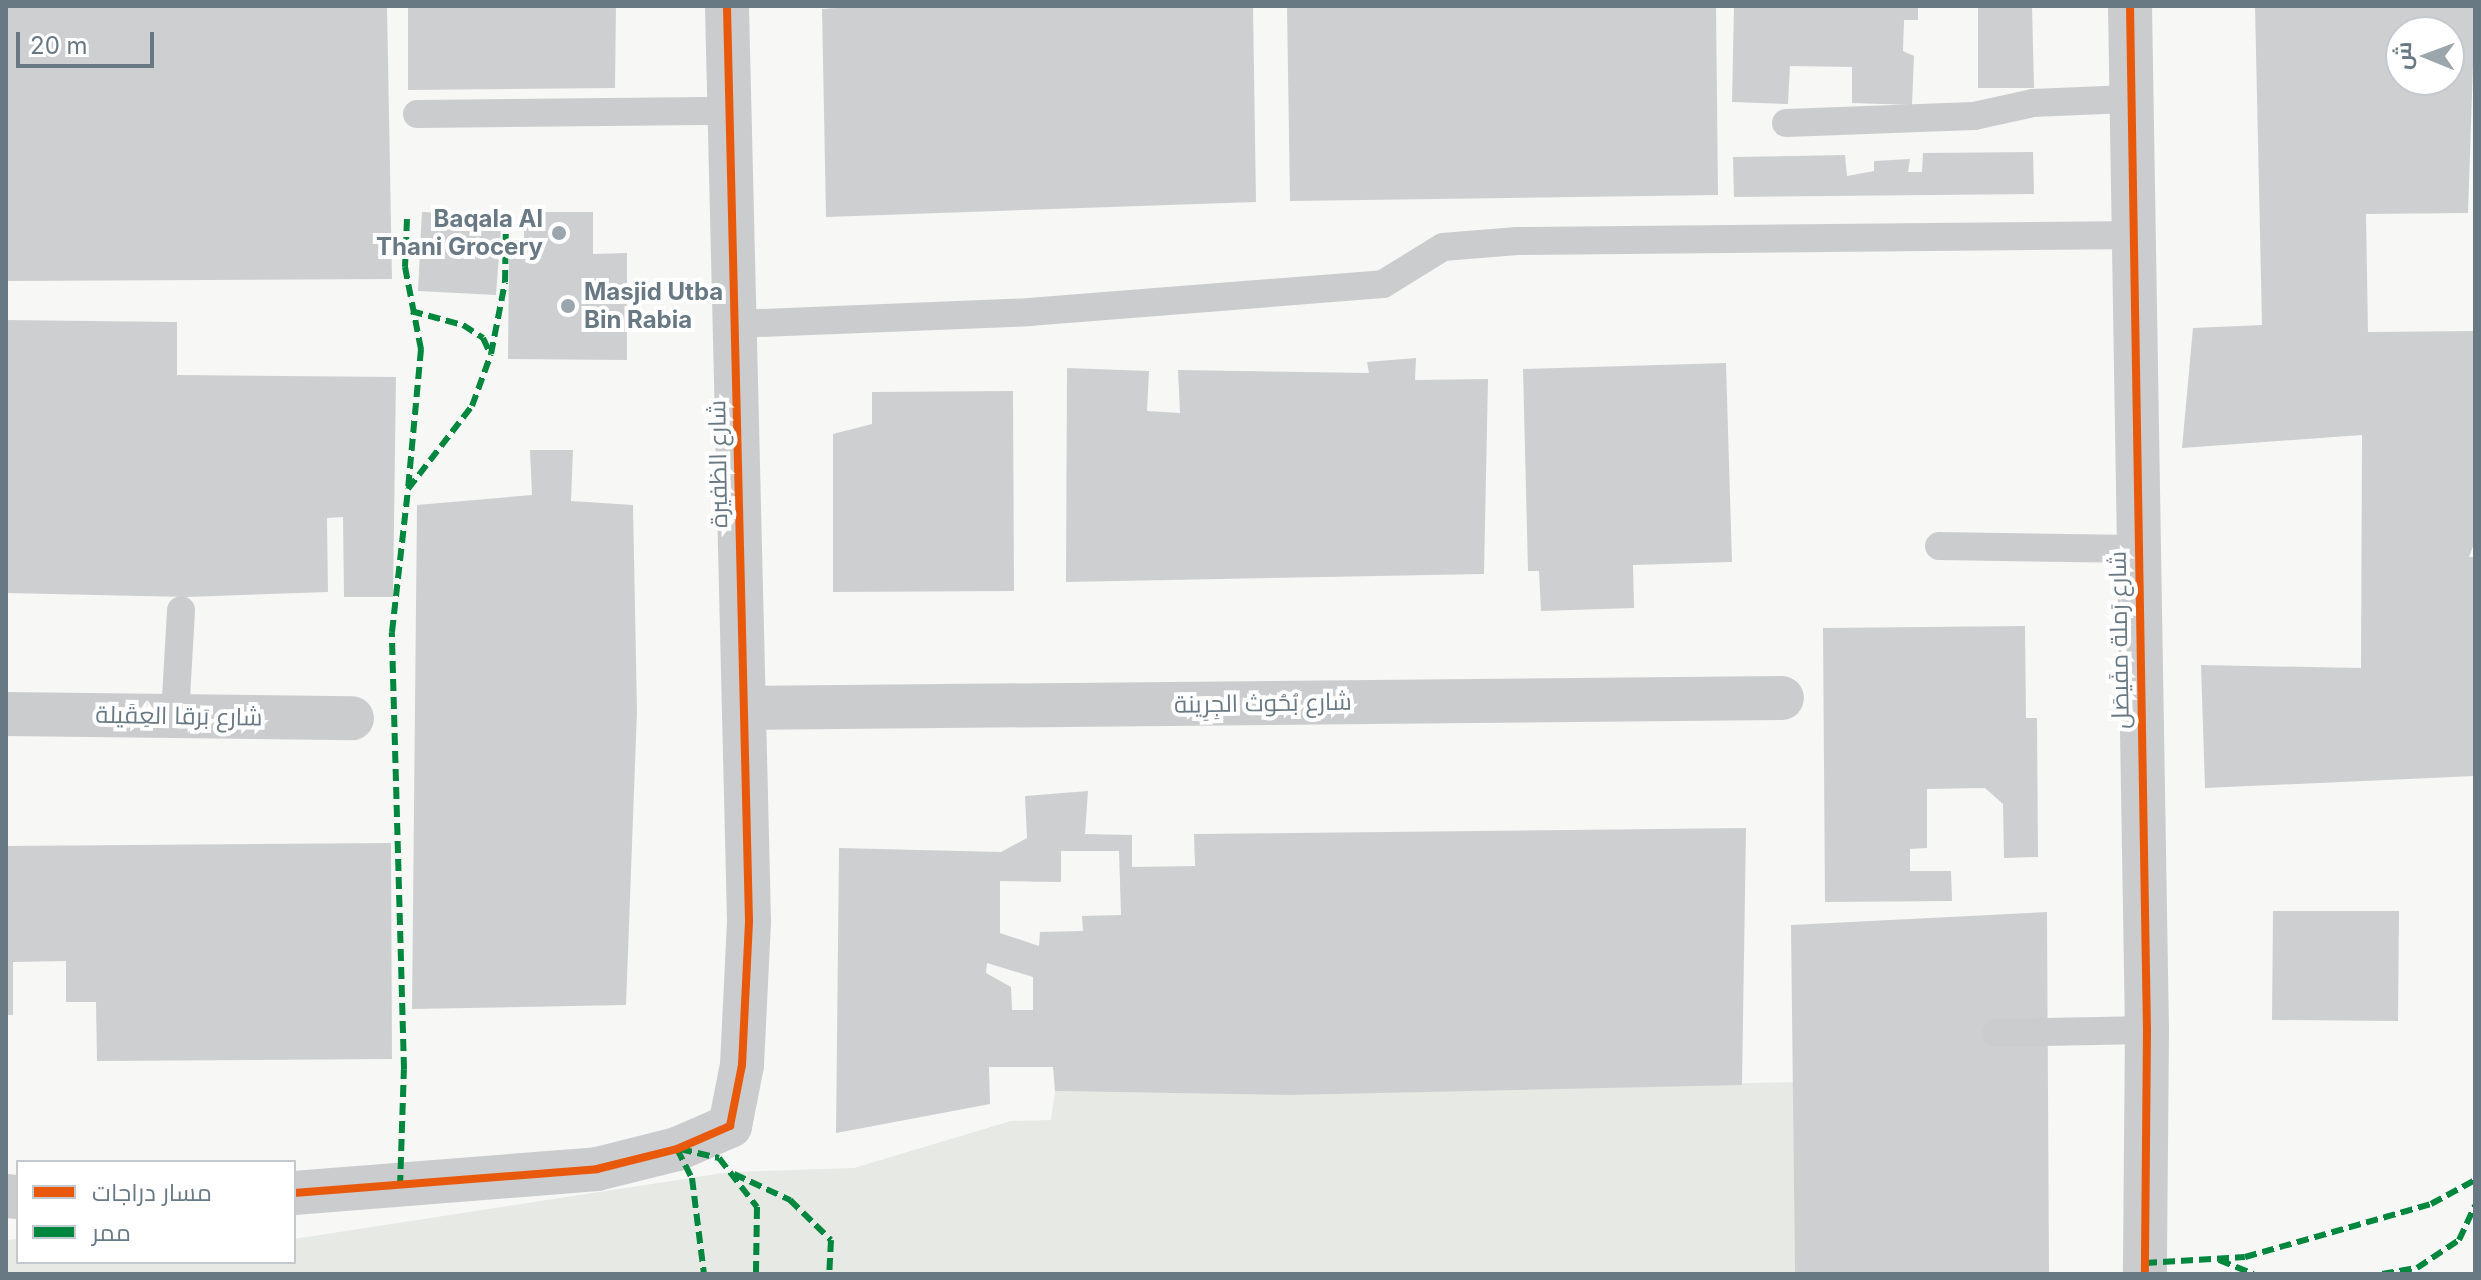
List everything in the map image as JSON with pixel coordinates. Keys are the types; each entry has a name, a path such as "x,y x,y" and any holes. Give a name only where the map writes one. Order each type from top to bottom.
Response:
{"street":[{"name":"شارع الظفيرة","path":"296,1193 597,1169 677,1149 730,1126 742,1065 749,921 727,6"},
{"name":"شارع رَملة مفَيصَل","path":"2130,6 2129,99 2138,235 2137,549 2147,1030 2145,1274"},
{"name":"شارع بُحُوث الجِرِينة","path":"744,708 1782,698"},
{"name":"شارع بَرقا العِقَيلة","path":"6,714 352,718"}],"lane":[{"path":"1786,123 1974,116 2033,103 2129,99"},
{"path":"417,114 729,111"},
{"path":"735,324 1029,312 1383,284 1443,247 1517,241 2138,235"},
{"path":"1939,546 2137,549"},
{"path":"175,715 181,610"},
{"path":"1996,1033 2147,1030"}],"shaded area":[{"path":"1793,1082 1795,1274 6,1274 6,1240 16,1239 16,1264 296,1264 296,1239 730,1172 854,1168 1011,1121 1051,1120 1055,1091 1291,1095"}],"building":[{"path":"6,6 387,6 392,279 6,281"},
{"path":"408,6 616,6 615,88 408,90"},
{"path":"865,6 1253,6 1256,202 826,217 822,9"},
{"path":"1287,6 1716,6 1718,195 1290,201"},
{"path":"1734,6 1918,6 1918,20 1904,20 1903,51 1914,56 1912,105 1852,103 1852,67 1790,66 1788,104 1732,102"},
{"path":"1978,6 2032,6 2034,88 1978,88"},
{"path":"2255,6 2475,6 2468,213 2366,214 2368,332 2475,331 2475,541 2469,557 2475,557 2475,776 2205,788 2201,665 2361,668 2362,435 2182,448 2193,328 2262,325"},
{"path":"2033,152 2034,194 1734,197 1733,157 1845,155 1847,176 1874,171 1874,161 1910,159 1908,172 1922,172 1923,153"},
{"path":"422,212 502,216 496,295 418,291"},
{"name":"Masjid Utba Bin Rabia","path":"524,212 593,212 593,254 627,253 627,360 508,359 509,254 524,253"},
{"path":"6,320 177,322 177,375 396,377 393,597 344,597 343,517 327,518 328,592 187,597 6,593"},
{"path":"1416,358 1415,380 1488,379 1484,574 1066,582 1067,368 1149,371 1147,411 1180,413 1178,370 1369,373 1367,362"},
{"path":"1726,363 1732,562 1633,565 1634,608 1541,611 1539,571 1528,571 1523,369"},
{"path":"1013,391 1014,591 833,592 833,434 872,424 872,392"},
{"path":"530,450 573,450 571,501 633,505 637,711 626,1005 412,1009 417,505 532,495"},
{"path":"2025,626 2026,718 2037,718 2038,857 2004,858 2003,804 1985,788 1927,789 1927,848 1910,849 1910,871 1951,871 1952,901 1825,902 1823,628"},
{"path":"1088,791 1085,834 1132,835 1132,867 1195,866 1194,834 1746,828 1742,1085 1291,1095 1055,1091 1053,1067 989,1067 990,1104 836,1133 839,848 1001,852 1027,838 1025,796","holes":["1061,851 1119,851 1121,915 1082,916 1083,931 1040,932 1039,946 1000,933 1000,881 1061,882","987,963 1033,977 1033,1010 1012,1010 1011,987 986,973"]},
{"path":"391,843 392,1059 97,1061 96,1002 66,1002 66,961 13,962 13,1015 6,1015 6,846"},
{"path":"2273,911 2399,911 2398,1021 2272,1020"},
{"path":"2047,912 2049,1274 1795,1274 1791,925"}],"marked path":[{"path":"407,219 405,267 421,349 408,489"},
{"path":"400,1187 404,1069 392,632 408,489 472,406 491,354 505,282 506,220"},
{"path":"411,311 463,325 483,338 490,353"},
{"path":"677,1149 692,1178 704,1274"},
{"path":"680,1149 719,1158 757,1207 756,1274"},
{"path":"734,1174 790,1200 831,1240 829,1274"},
{"path":"2145,1263 2245,1257 2431,1204 2475,1180"},
{"path":"2382,1274 2417,1268 2459,1240 2475,1205"},
{"path":"2219,1260 2253,1274"}],"cycle path":[{"path":"296,1193 597,1169 677,1149 730,1126 742,1065 749,921 727,6"},
{"path":"2130,6 2147,1030 2145,1274"}],"place":[{"name":"Baqala Al Thani Grocery","path":"559,233"},
{"name":"Masjid Utba Bin Rabia","path":"568,306"}]}
